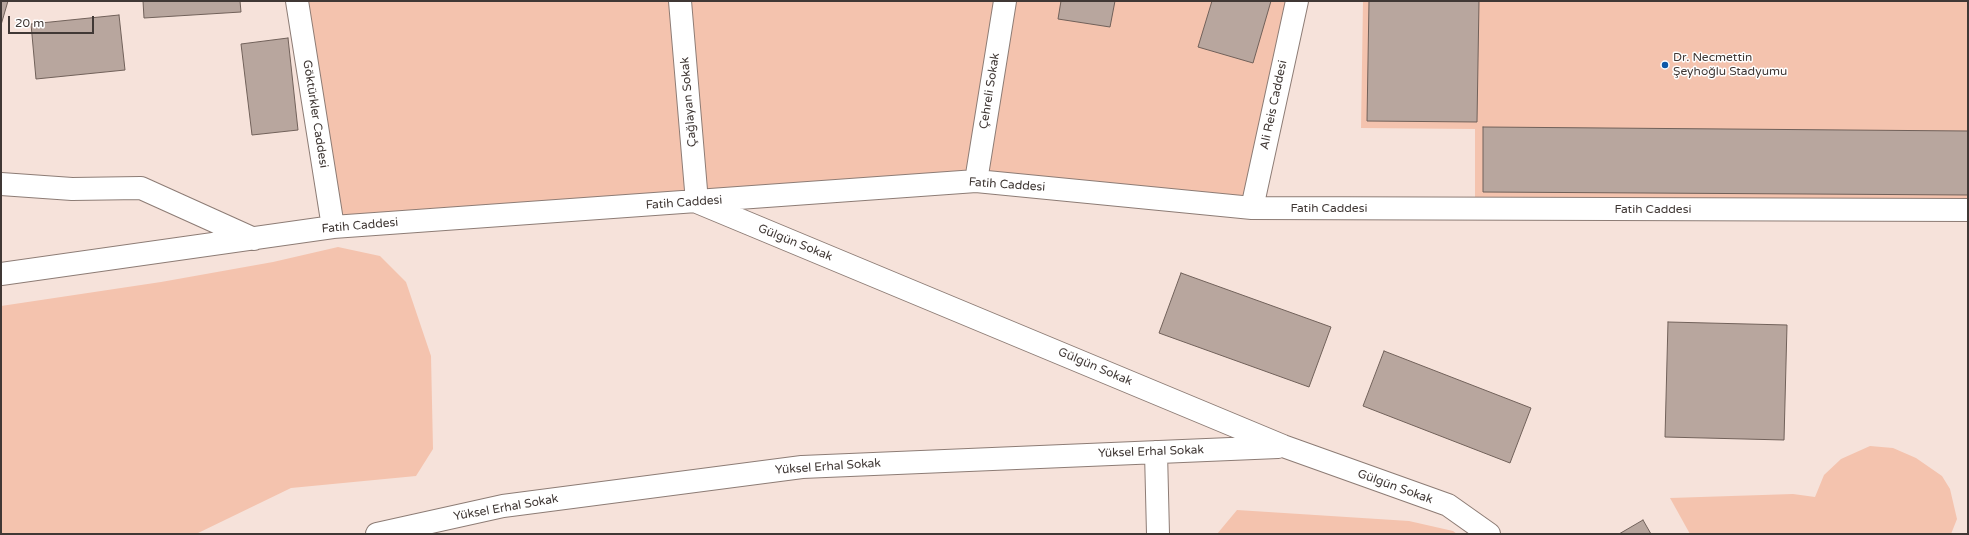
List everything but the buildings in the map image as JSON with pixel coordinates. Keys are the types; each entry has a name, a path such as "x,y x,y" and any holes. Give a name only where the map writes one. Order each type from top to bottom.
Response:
{"street":[{"name":"Göktürkler Caddesi","path":"297,1 333,227"},
{"name":"Çağlayan Sokak","path":"680,1 697,202"},
{"name":"Çehreli Sokak","path":"976,181 1005,1"},
{"name":"Ali Reis Caddesi","path":"1252,208 1297,1"},
{"name":"Fatih Caddesi","path":"1,274 333,227 976,181 1252,208 1968,210"},
{"path":"1,184 72,189 141,188 254,238"},
{"name":"Gülgün Sokak","path":"697,202 1283,446 1448,505 1489,534"},
{"name":"Yüksel Erhal Sokak","path":"377,534 503,506 802,467 1283,446"},
{"path":"1156,452 1158,534"}],"shaded area":[{"path":"297,1 1297,1 1252,208 976,181 333,227"},
{"name":"Dr. Necmettin Şeyhoğlu Stadyumu","path":"1363,1 1968,1 1968,203 1475,198 1475,129 1361,128"},
{"path":"338,247 380,256 406,282 431,356 433,449 416,476 291,488 196,534 1,534 1,306 161,282 273,262"},
{"path":"1870,446 1893,448 1916,458 1942,476 1950,489 1957,519 1951,534 1690,534 1670,498 1793,494 1815,497 1824,475 1841,459"},
{"path":"1237,510 1409,521 1453,531 1457,534 1217,534"}],"place":[{"name":"Dr. Necmettin Şeyhoğlu Stadyumu","path":"1665,65"}]}
